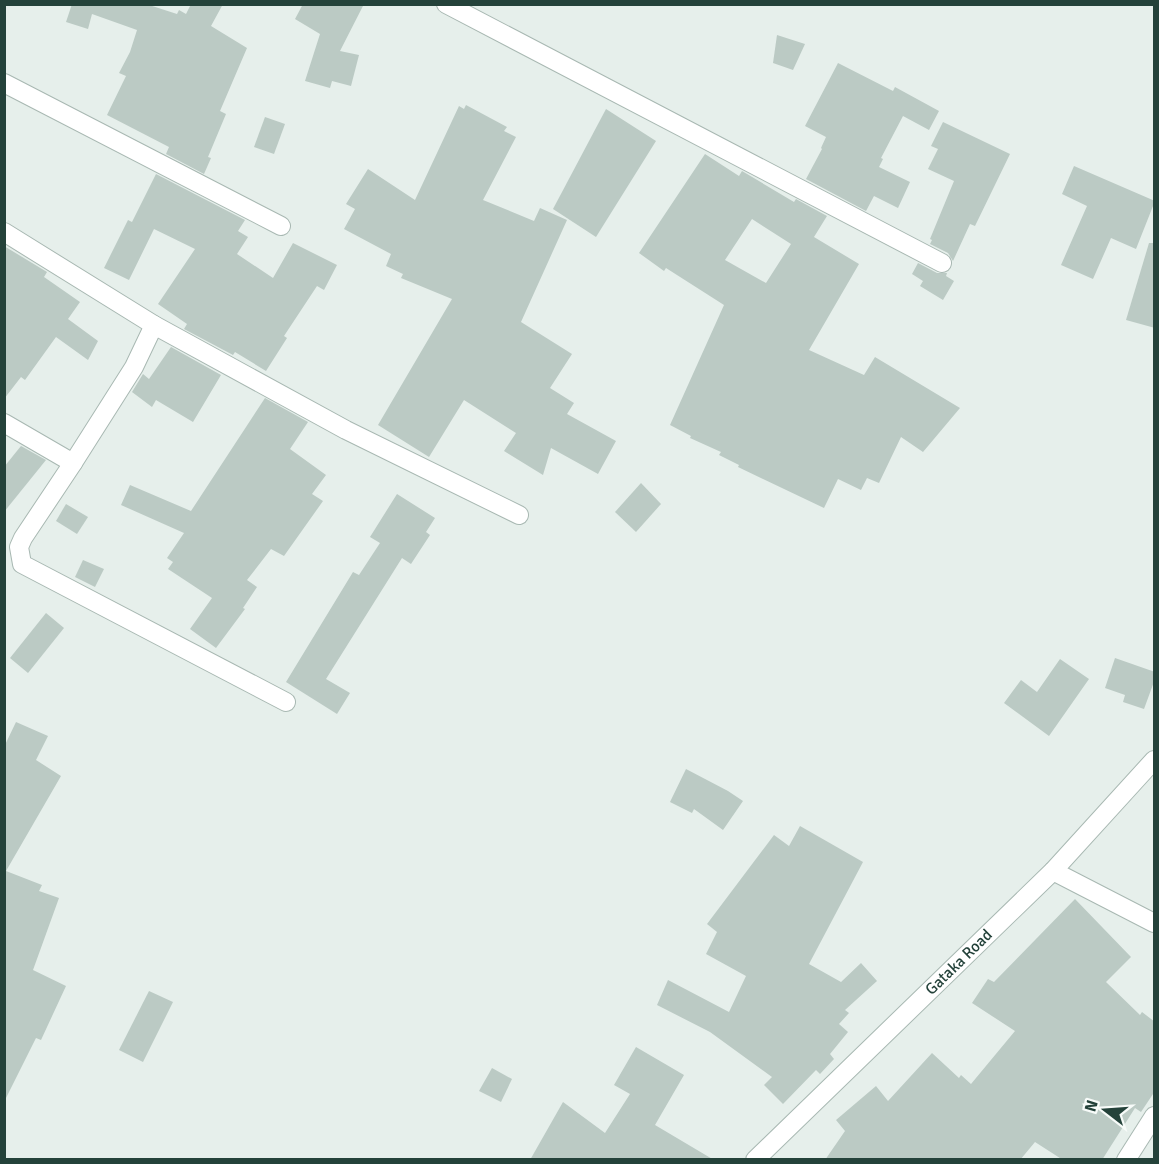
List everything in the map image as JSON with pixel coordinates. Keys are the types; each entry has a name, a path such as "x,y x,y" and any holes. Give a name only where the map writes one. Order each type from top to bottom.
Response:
{"street":[{"path":"446,4 942,264"},
{"path":"4,83 281,226"},
{"path":"4,232 154,325 346,430 519,515"},
{"path":"154,325 134,367 23,538 19,547 22,564 286,702"},
{"path":"4,423 73,463"},
{"name":"Gataka Road","path":"755,1160 1053,871 1155,760"},
{"path":"1053,871 1155,923"},
{"path":"1126,1160 1155,1116"}],"building":[{"path":"72,4 146,4 177,14 179,10 186,14 191,4 223,4 211,26 247,48 220,111 226,114 208,157 211,158 204,174 166,154 169,147 107,115 126,76 119,73 130,52 137,30 92,14 88,29 66,22"},
{"path":"303,4 364,4 340,51 359,55 351,86 332,81 330,88 305,81 320,34 295,19"},
{"path":"777,35 805,44 793,70 773,63"},
{"path":"838,63 893,91 895,87 939,111 929,130 903,116 881,158 883,159 879,167 910,182 898,208 874,196 866,211 806,179 826,137 805,126"},
{"path":"466,105 507,127 504,131 516,137 483,200 534,221 540,208 567,220 521,322 572,354 550,388 574,403 567,414 616,441 598,474 551,448 543,475 504,451 516,433 464,400 429,457 378,425 452,299 401,278 403,274 386,266 391,254 344,229 355,209 346,204 368,169 415,200 459,106 464,109"},
{"path":"606,109 656,141 596,237 553,209"},
{"path":"265,117 285,124 274,154 254,147"},
{"path":"943,122 1010,154 975,226 970,224 953,261 948,253 930,244 954,181 928,169 938,149 931,146"},
{"path":"705,154 739,176 742,171 794,202 796,199 827,216 814,237 859,264 809,350 864,375 875,357 960,408 923,452 901,437 879,483 867,478 861,490 838,479 824,508 738,467 739,465 719,455 721,452 690,438 691,436 670,425 724,305 666,268 664,271 639,253","holes":["752,219 791,244 766,283 725,260"]},
{"path":"1074,166 1155,201 1136,249 1111,238 1093,279 1061,265 1087,206 1062,194"},
{"path":"156,174 245,220 238,231 248,237 237,254 273,278 293,243 337,265 324,290 317,286 284,336 287,338 266,371 235,352 233,355 184,329 187,324 158,304 195,249 154,229 129,280 104,268 128,220 132,222"},
{"path":"1149,243 1155,243 1155,328 1126,320"},
{"path":"4,246 47,272 44,277 80,302 68,319 98,341 88,360 56,337 25,380 21,377 4,399"},
{"path":"918,263 937,273 947,273 946,276 954,281 943,300 920,286 923,281 912,274"},
{"path":"171,347 221,375 193,422 156,400 152,407 132,392 143,374 149,379"},
{"path":"265,398 308,422 290,449 326,475 312,494 323,501 284,556 271,549 247,580 257,587 243,608 245,609 216,648 190,629 212,598 168,569 173,562 167,558 184,533 121,505 130,485 191,511"},
{"path":"21,446 46,460 4,512 4,467"},
{"path":"641,483 661,504 636,532 615,512"},
{"path":"397,494 435,518 426,532 430,535 411,564 402,558 326,679 350,693 337,714 286,682 353,572 359,575 380,543 370,537"},
{"path":"66,504 88,517 77,534 56,521"},
{"path":"83,560 104,569 95,587 75,577"},
{"path":"46,613 64,628 28,673 10,658"},
{"path":"1115,658 1155,672 1155,679 1144,709 1123,702 1125,695 1105,688"},
{"path":"1060,659 1089,679 1049,736 1004,703 1021,680 1037,692"},
{"path":"16,722 48,736 36,760 61,776 6,871 42,885 39,891 59,898 33,970 66,986 41,1040 36,1038 4,1102 4,747"},
{"path":"686,769 743,801 723,830 694,809 692,813 670,802"},
{"path":"800,826 863,862 809,964 841,982 861,963 877,981 845,1010 849,1013 839,1024 848,1032 830,1054 834,1059 820,1074 816,1070 783,1104 764,1085 772,1077 710,1032 657,1005 668,980 729,1012 746,976 706,954 717,932 707,924 774,835 789,846"},
{"path":"1075,899 1131,957 1106,982 1140,1015 1142,1012 1155,1022 1155,1091 1141,1112 1135,1108 1102,1160 1063,1160 1035,1142 1020,1160 825,1160 845,1131 836,1120 876,1086 888,1101 932,1053 959,1078 961,1075 971,1084 1015,1031 972,1003 988,979 994,982"},
{"path":"149,991 173,1002 143,1062 119,1050"},
{"path":"636,1047 684,1075 655,1125 714,1160 530,1160 563,1102 605,1133 630,1094 614,1085"},
{"path":"492,1068 512,1079 501,1102 479,1091"}]}
